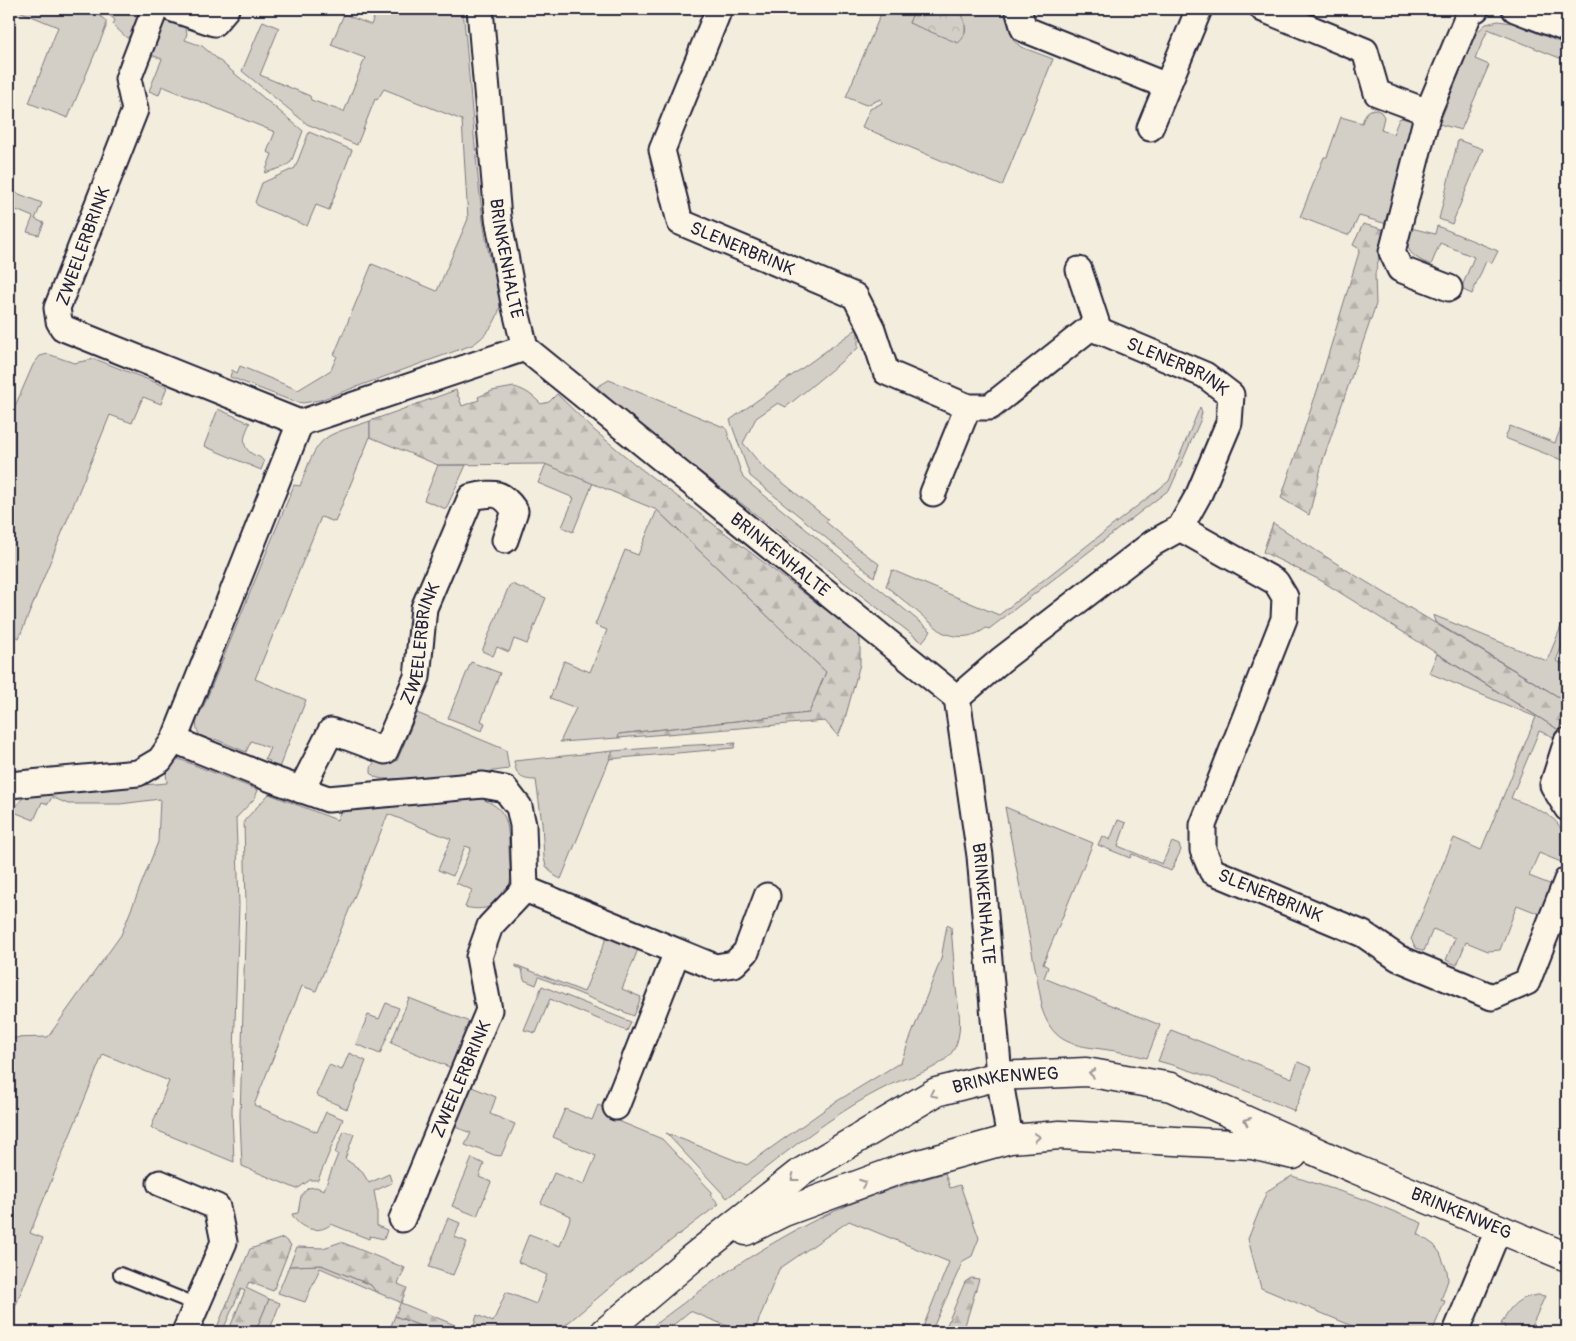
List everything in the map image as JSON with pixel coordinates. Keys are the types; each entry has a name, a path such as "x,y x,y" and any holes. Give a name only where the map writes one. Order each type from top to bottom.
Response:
{"street":[{"name":"ZWEELERBRINK","path":"155,9 128,79 135,110 57,308 59,321 63,328 300,423"},
{"path":"173,9 214,23 226,9"},
{"name":"BRINKENHALTE","path":"480,9 498,218 514,302 526,348 957,698 980,856 1000,1076 1010,1140"},
{"name":"SLENERBRINK","path":"719,9 662,150 680,222 854,296 872,329 886,372 968,406 990,407 1090,327 1205,375 1231,395 1229,423 1200,494 1180,528 1154,543 1001,660 957,698"},
{"path":"1018,9 1024,29 1167,86"},
{"path":"1150,128 1199,9"},
{"path":"1263,9 1365,51 1377,93 1428,112"},
{"path":"1448,288 1400,268 1392,252 1428,112 1471,9 1476,9"},
{"path":"1515,9 1567,29"},
{"path":"1079,270 1099,331"},
{"path":"9,785 138,774 160,760 174,740 300,423 526,348"},
{"path":"933,493 968,406"},
{"name":"ZWEELERBRINK","path":"301,790 331,731 385,751 417,677 424,608 471,497 492,494 507,499 515,511 505,540"},
{"name":"SLENERBRINK","path":"1180,528 1276,582 1285,598 1284,619 1203,825 1203,850 1212,871 1363,934 1398,958 1492,997 1527,982 1567,880"},
{"path":"174,740 301,790 328,798 483,785 505,789 519,807 524,825 525,890 715,968 734,964 746,952 766,896"},
{"path":"1567,741 1554,785 1567,808"},
{"name":"ZWEELERBRINK","path":"402,1219 489,1010 479,957 490,926 525,890"},
{"path":"616,1107 678,952"},
{"name":"BRINKENWEG","path":"605,1332 691,1259 798,1174 936,1092 1000,1076 1086,1072 1171,1087 1355,1169 1498,1230 1567,1257"},
{"name":"BRINKENWEG","path":"691,1259 784,1212 900,1169 1010,1140 1060,1135 1252,1145 1355,1169"},
{"path":"160,1183 217,1207 224,1242 185,1332"},
{"path":"1456,1332 1498,1230"}],"lane":[{"path":"120,1274 197,1305"}],"green space":[{"path":"14,9 92,9 106,21 106,27 68,118 29,103 58,27"},
{"path":"102,9 142,9 136,31 127,38 113,25 115,20"},
{"path":"377,9 463,9 483,221 491,264 499,288 500,306 490,329 472,345 320,400 303,403 292,401 230,377 232,370 237,373 240,366 298,390 331,370 337,356 334,355 372,264 437,291 468,219 462,120 384,89 377,100 375,99 357,145 307,124 242,71 263,21 279,28 260,75 310,96 311,100 344,112 365,58 331,45 344,14 371,25"},
{"path":"883,9 915,9 909,23 965,32 966,26 960,9 1004,9 1014,41 1021,47 1053,59 1002,186 862,127 870,109 882,103 881,99 866,105 846,97"},
{"path":"915,9 960,9 965,27 962,39 958,43 909,23"},
{"path":"168,17 184,25 187,33 185,40 202,46 303,131 291,162 284,167 265,173 272,154 267,152 275,132 162,86 159,95 149,91 162,59 149,54 162,22"},
{"path":"1498,21 1512,23 1567,45 1567,61 1488,29 1475,59 1489,65 1461,130 1439,124 1475,34 1486,24"},
{"path":"1375,109 1381,112 1384,117 1381,130 1393,134 1399,119 1412,121 1387,224 1359,216 1351,233 1347,235 1300,217 1324,157 1327,157 1341,117 1362,123 1365,115"},
{"path":"309,132 352,150 329,210 316,205 307,226 258,206 255,202 262,183 295,168"},
{"path":"1458,140 1483,149 1452,224 1439,219"},
{"path":"9,190 42,203 35,219 44,223 39,235 27,232 33,217 9,207"},
{"path":"1363,224 1386,230 1375,274 1376,304 1323,460 1309,515 1281,498 1320,382 1360,249 1353,245"},
{"path":"1437,226 1498,251 1492,263 1486,261 1472,294 1461,289 1474,257 1440,243 1431,265 1418,259 1410,252 1407,242 1407,227 1435,234"},
{"path":"858,328 858,348 786,407 778,403 756,418 743,443 762,466 828,519 826,522 879,564 874,577 750,476 730,420"},
{"path":"48,354 74,363 95,359 167,387 161,404 143,397 132,423 110,415 19,638 9,634 9,420 33,365 40,356"},
{"path":"609,380 726,428 743,478 931,631 922,642 630,418 597,387"},
{"path":"514,387 529,394 541,404 549,402 557,394 595,431 636,465 860,636 860,664 844,722 838,736 825,721 618,738 619,734 809,713 826,672 657,510 545,464 438,465 370,437 370,421 456,390 462,406 479,400 478,397 492,391"},
{"path":"1200,407 1202,412 1200,421 1170,489 989,629 986,628 971,636 954,636 942,632 886,586 892,570 999,615 1169,481"},
{"path":"218,409 250,423 245,435 245,443 248,450 264,462 261,470 204,446"},
{"path":"370,421 370,437 335,522 321,517 255,679 306,700 278,770 268,767 270,761 265,759 270,748 251,741 246,752 215,739 212,746 197,731 198,716 294,485 300,486 311,458 323,440 339,431"},
{"path":"1563,422 1567,423 1567,462 1505,438 1510,426 1555,443"},
{"path":"546,464 593,483 573,532 562,527 574,498 538,483"},
{"path":"438,465 466,465 446,509 424,500"},
{"path":"657,510 826,672 809,713 619,734 618,738 560,742 576,708 550,698 564,661 590,672 607,630 595,625 625,550 638,555"},
{"path":"1273,523 1353,574 1567,702 1559,730 1320,580 1263,552"},
{"path":"512,584 546,598 527,644 514,639 509,652 497,647 493,656 482,651 509,586"},
{"path":"1567,612 1567,632 1556,661 1567,665 1567,702 1435,622 1433,615 1547,661"},
{"path":"1437,654 1559,730 1556,738 1539,731 1511,798 1534,807 1553,819 1560,826 1564,836 1561,862 1539,853 1529,876 1552,885 1540,914 1517,905 1500,950 1488,951 1466,942 1457,965 1446,960 1455,938 1433,929 1424,951 1416,948 1411,939 1454,838 1481,850 1536,717 1429,673"},
{"path":"471,662 500,673 481,721 485,723 482,731 448,718"},
{"path":"417,713 506,750 509,769 438,778 382,779 375,777 371,773 374,763 397,761"},
{"path":"736,743 734,748 609,759 613,751"},
{"path":"613,751 561,879 555,876 546,866 536,780 520,776 514,761"},
{"path":"179,759 258,790 255,798 236,818 239,905 232,1111 234,1162 151,1128 169,1081 103,1054 30,1233 43,1238 9,1322 9,1038 48,1037 121,935 158,842 160,799 120,804 68,804 52,797 48,804 42,802 34,820 14,812 19,802 27,795 167,783 168,765"},
{"path":"269,794 337,820 342,808 480,798 495,806 504,816 509,836 511,877 506,894 496,904 474,909 465,907 472,890 456,883 471,848 465,846 453,876 438,870 451,839 388,814 316,991 302,986 254,1105 317,1132 326,1112 343,1119 318,1180 310,1180 297,1189 242,1166 240,1117 246,904 244,821"},
{"path":"1005,807 1093,843 1043,964 1048,967 1044,978 1160,1025 1147,1058 1080,1046 1063,1039 1050,1027 1041,1006"},
{"path":"1118,820 1126,823 1118,846 1162,864 1172,842 1179,845 1181,850 1171,871 1132,854 1130,858 1098,845 1102,836 1110,840"},
{"path":"947,925 951,927 959,1016 958,1038 951,1053 937,1066 890,1085 847,1109 806,1137 727,1198 666,1133 747,1165 834,1103 901,1062 941,959"},
{"path":"608,934 639,947 622,989 641,997 634,1016 539,977 536,985 524,980 522,969 516,967 516,965 584,992"},
{"path":"542,986 631,1022 627,1031 550,999 536,1033 524,1030"},
{"path":"409,998 472,1023 454,1069 391,1043"},
{"path":"386,1003 399,1008 380,1054 356,1044 368,1015 379,1019"},
{"path":"1171,1030 1292,1078 1298,1062 1312,1068 1294,1112 1226,1083 1158,1061"},
{"path":"349,1053 366,1061 347,1109 316,1095 329,1065 342,1070"},
{"path":"472,1087 496,1097 490,1114 515,1124 501,1156 465,1145 471,1133 455,1127"},
{"path":"598,1105 618,1113 616,1120 662,1139 712,1192 710,1194 719,1204 619,1280 557,1332 490,1332 474,1326 477,1315 493,1322 506,1292 536,1304 547,1275 518,1262 529,1234 560,1246 571,1216 541,1203 554,1173 584,1185 596,1156 553,1137 565,1109 592,1120"},
{"path":"344,1131 354,1134 345,1159 361,1170 369,1183 389,1174 392,1183 374,1191 377,1207 377,1226 387,1230 384,1239 370,1236 369,1239 331,1224 321,1229 309,1229 299,1223 292,1214 298,1213 301,1196 308,1188 316,1187 324,1190 338,1154 335,1153"},
{"path":"472,1158 484,1164 479,1177 491,1182 477,1216 452,1206"},
{"path":"945,1173 950,1188 960,1185 979,1238 972,1256 963,1261 931,1332 921,1332 949,1262 849,1221 779,1269 754,1332 742,1332 690,1311 665,1332 645,1332 737,1265 811,1222 863,1199"},
{"path":"1292,1176 1358,1197 1422,1223 1418,1234 1434,1245 1440,1253 1447,1271 1448,1280 1441,1300 1445,1301 1432,1332 1367,1332 1261,1288 1248,1239 1267,1191"},
{"path":"448,1218 460,1223 455,1237 467,1242 453,1275 429,1267"},
{"path":"283,1238 291,1245 273,1291 249,1282 246,1288 269,1299 255,1332 228,1332 245,1291 241,1289 222,1332 215,1332 250,1249"},
{"path":"341,1242 405,1268 398,1284 407,1288 401,1303 472,1332 436,1332 395,1316 400,1302 376,1292 371,1285 321,1265 289,1266 297,1247 323,1248"},
{"path":"321,1265 371,1285 376,1292 320,1268 305,1302 278,1293 289,1266"},
{"path":"971,1278 979,1279 963,1332 944,1332 965,1282"},
{"path":"1538,1295 1545,1296 1529,1332 1503,1332 1505,1326 1501,1324 1512,1307 1520,1300"},
{"path":"269,1299 280,1303 269,1332 255,1332"},
{"path":"395,1316 436,1332 383,1332 383,1329 389,1331"}]}
